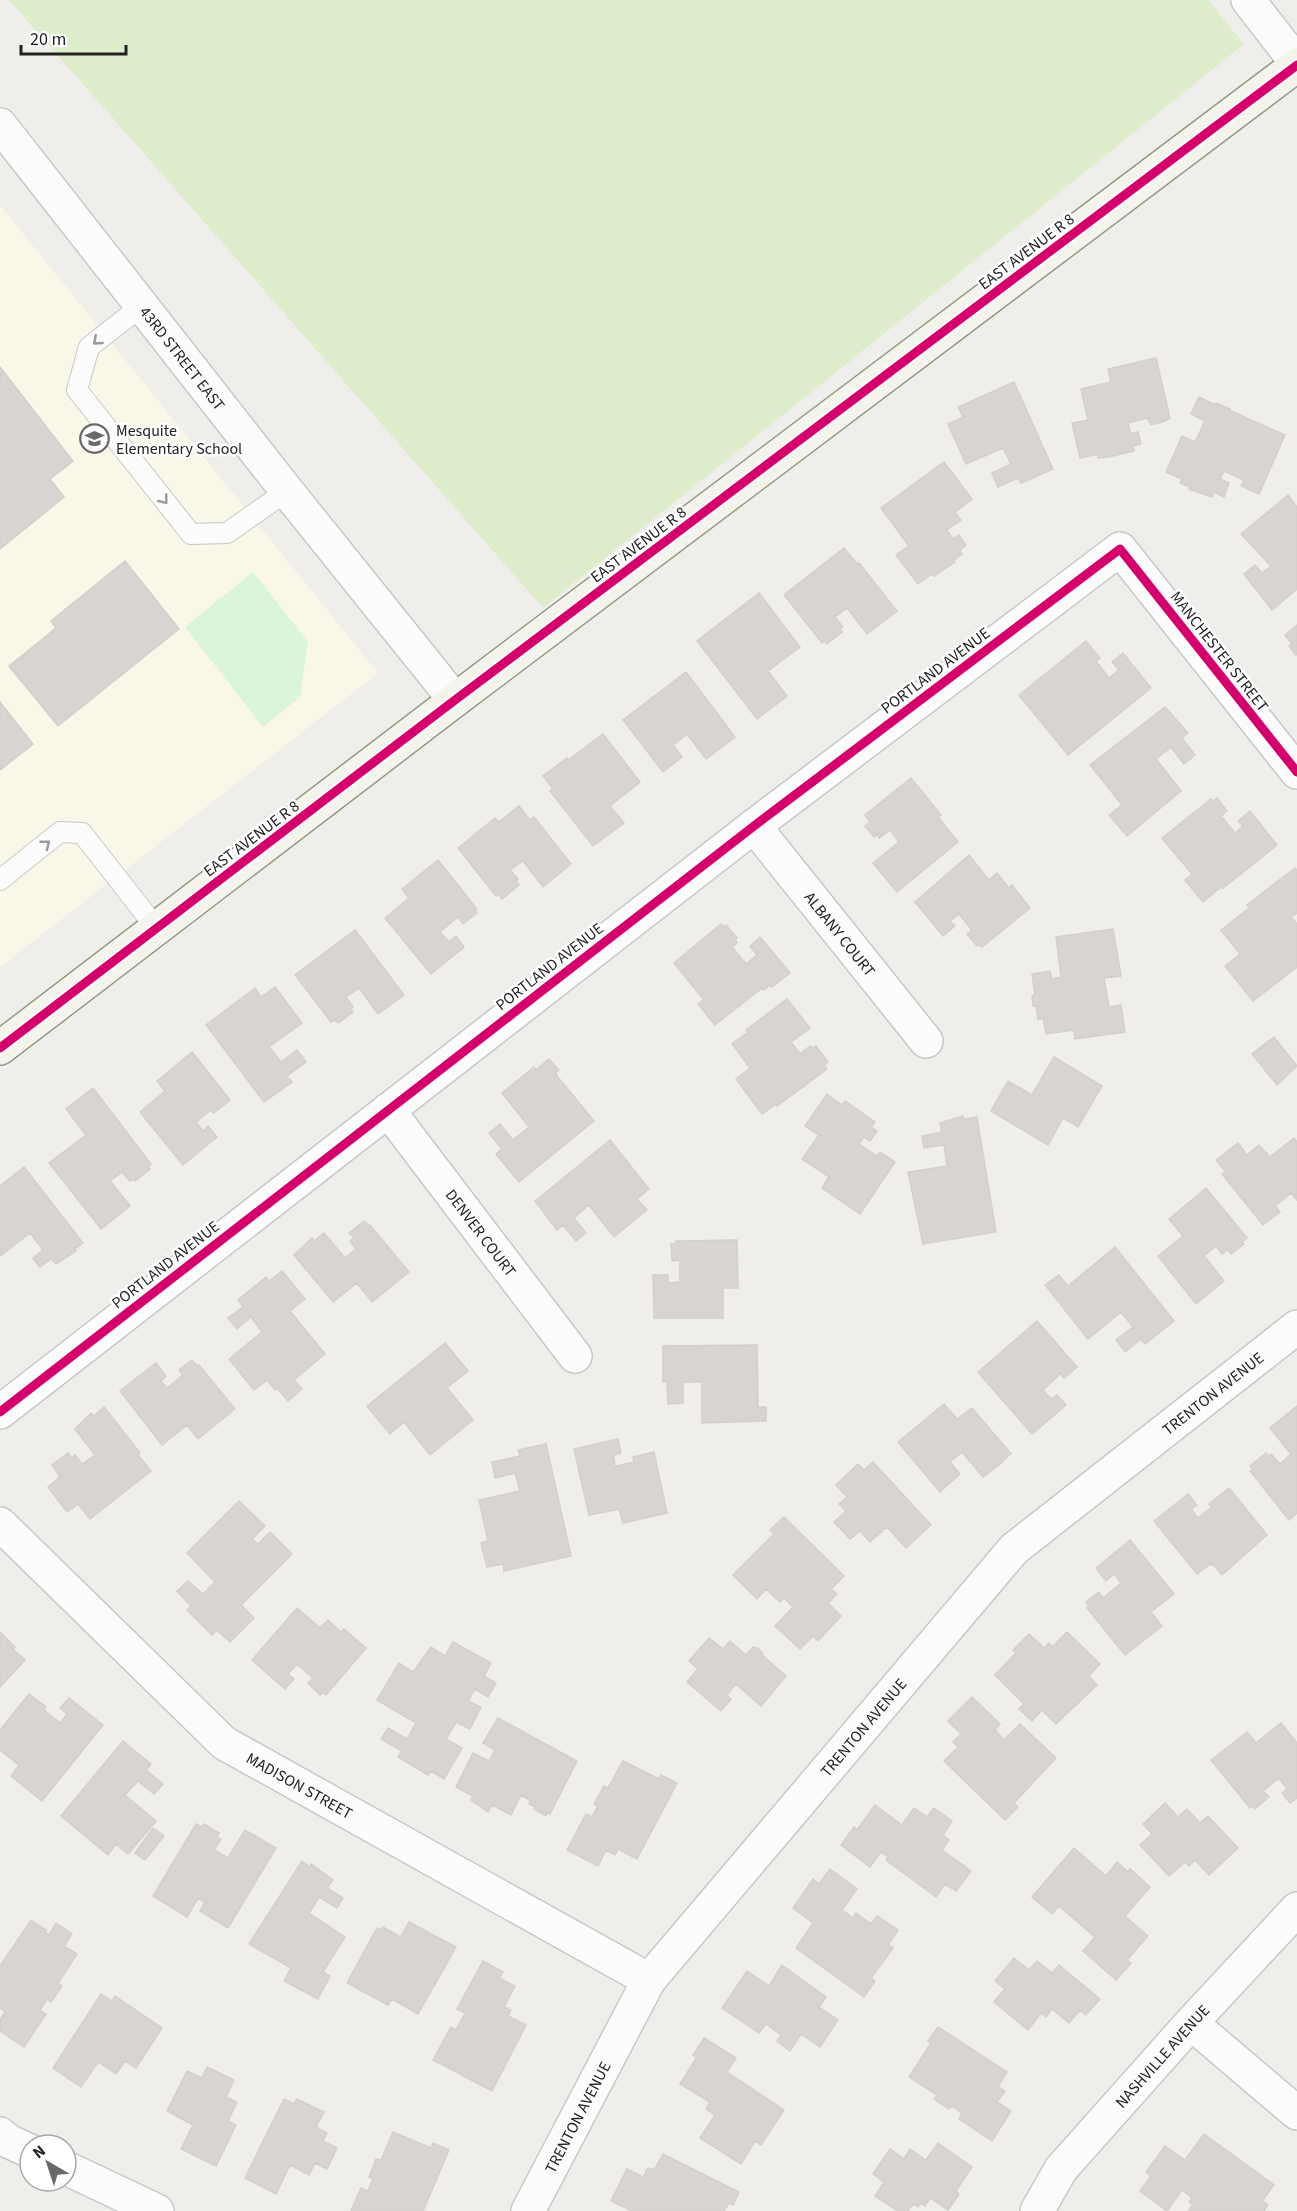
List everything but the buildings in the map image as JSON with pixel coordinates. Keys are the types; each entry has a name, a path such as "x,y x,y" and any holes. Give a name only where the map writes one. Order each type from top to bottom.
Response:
{"street":[{"path":"1248,0 1297,64"},
{"name":"EAST AVENUE R 8","path":"0,1048 455,700 1297,64"},
{"name":"43RD STREET EAST","path":"0,124 455,700"},
{"name":"MANCHESTER STREET","path":"1120,549 1297,772"},
{"name":"PORTLAND AVENUE","path":"0,1412 754,826 1120,549"},
{"name":"ALBANY COURT","path":"754,826 926,1041"},
{"name":"DENVER COURT","path":"388,1110 576,1356"},
{"name":"TRENTON AVENUE","path":"528,2211 649,1980 1014,1549 1297,1327"},
{"name":"MADISON STREET","path":"0,1524 224,1743 649,1980"},
{"name":"NASHVILLE AVENUE","path":"1037,2211 1061,2169 1297,1908"},
{"path":"1191,2023 1297,2112"},
{"path":"0,2134 18,2146"},
{"path":"78,2174 157,2211"}],"lane":[{"path":"143,305 89,347 77,390 191,534 227,533 288,491"},
{"path":"0,880 60,832 82,833 157,929"}],"shaded area":[{"name":"Mesquite Elementary School","path":"0,205 378,673 0,967"}],"green space":[{"path":"9,0 1208,0 1244,44 543,608"},
{"path":"253,572 308,642 300,697 263,727 185,627"}],"cycle path":[{"path":"0,1048 455,700 1297,65"},
{"path":"0,1412 754,826 1120,549 1297,772"}],"place":[{"name":"Mesquite Elementary School","path":"95,439"}]}
